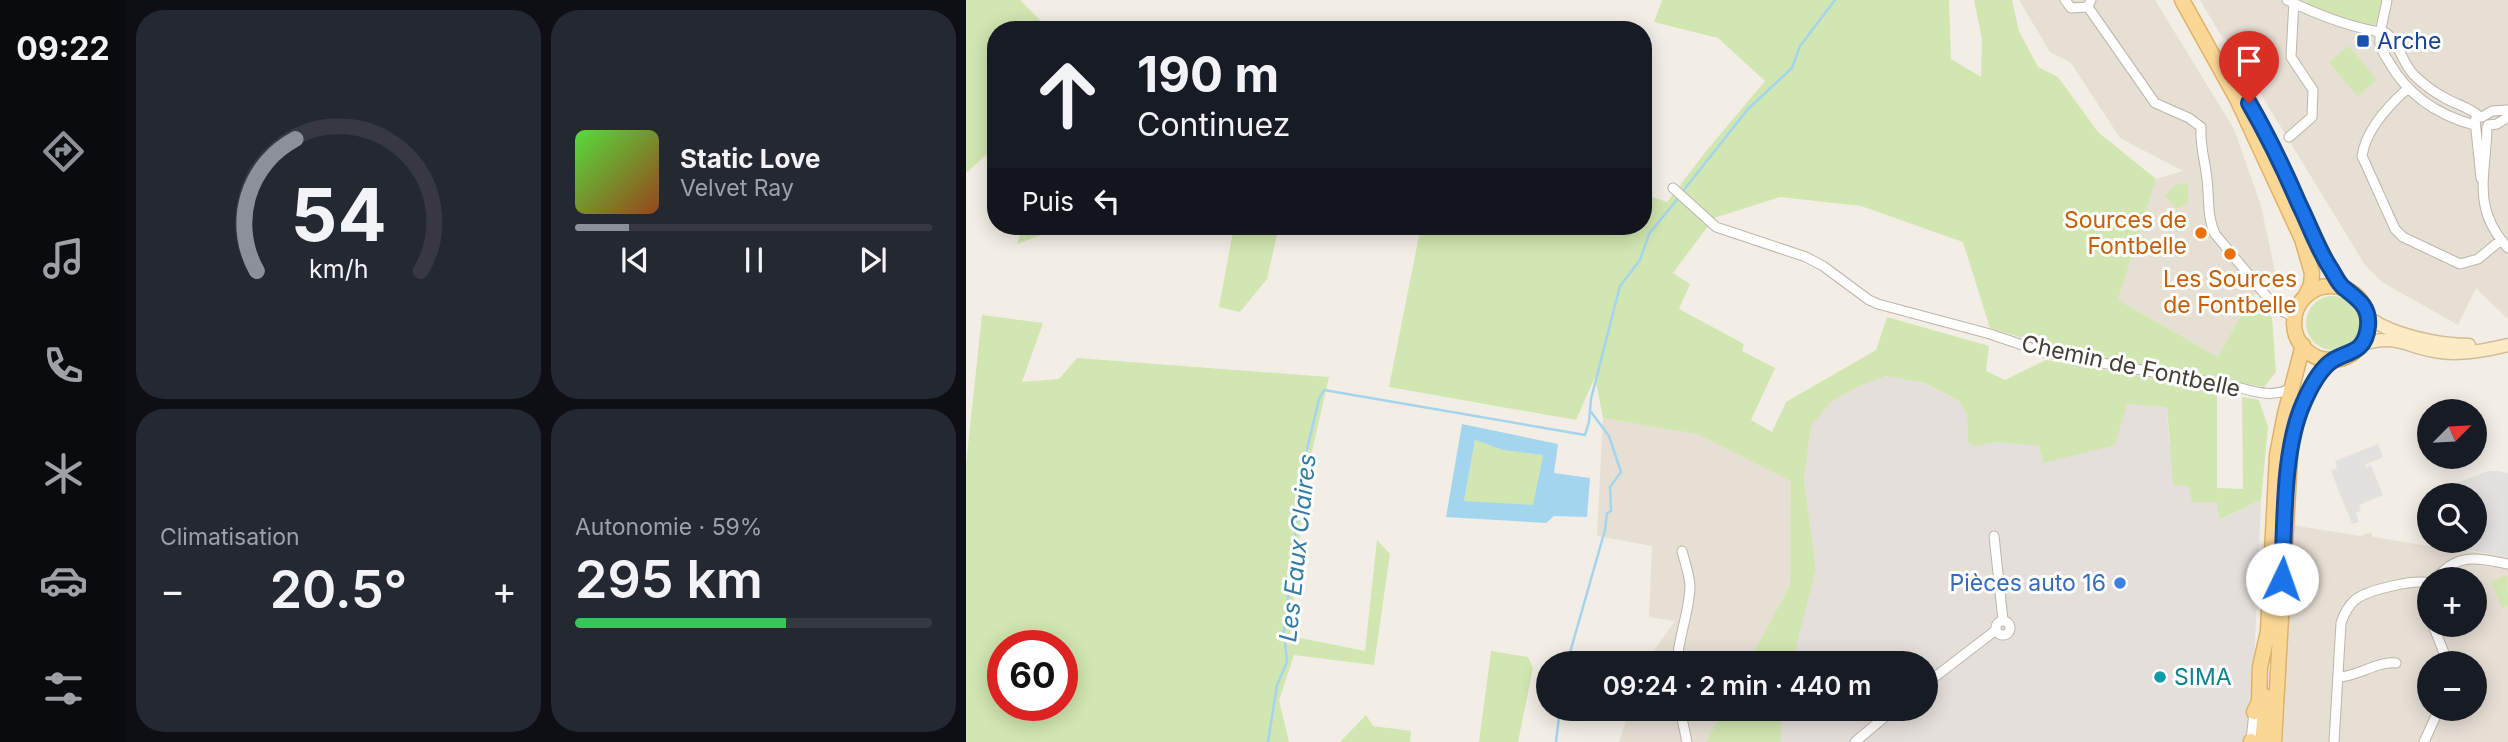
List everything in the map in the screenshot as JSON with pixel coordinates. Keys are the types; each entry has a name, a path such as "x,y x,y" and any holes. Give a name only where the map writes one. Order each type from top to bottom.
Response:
{"main road":[{"path":"2182,0 2236,99 2302,239 2312,273 2311,285 2295,317 2298,337 2316,356 2333,359"},
{"path":"2188,0 2269,139 2319,246 2343,288 2360,299 2368,317 2367,332 2360,345 2353,352 2333,359 2323,369 2307,395 2291,439 2274,742"},
{"path":"2305,297 2323,287 2343,288"},
{"path":"2368,317 2390,328 2442,343 2508,345"},
{"path":"2360,345 2384,339 2449,353 2508,345"},
{"path":"2263,742 2275,478 2285,414 2303,345"},
{"path":"2254,712 2259,702 2260,667 2268,631"}],"street":[{"path":"2065,0 2071,8 2090,3 2155,103 2189,118 2201,127 2200,144 2207,174 2210,217 2215,234 2277,309 2295,317"},
{"path":"2387,0 2380,38 2381,47 2407,89 2426,104 2482,131 2484,121 2492,111 2508,110"},
{"path":"2289,136 2312,117 2313,90 2291,57 2291,1 2344,23 2390,36 2411,72 2433,91 2473,110 2484,121 2497,124 2508,117"},
{"path":"2407,89 2392,102 2364,144 2362,156 2395,229 2403,237 2460,264 2478,259 2501,240"},
{"path":"2482,184 2486,158 2484,121"},
{"path":"2474,127 2484,207 2508,248"},
{"name":"Chemin de Fontbelle","path":"1674,190 1716,227 1806,257 1878,304 1990,334 2046,353 2225,384 2264,394 2281,393 2292,388"},
{"path":"2264,394 2285,414"},
{"path":"1938,675 1996,630 1996,624 2003,620 1994,536"},
{"path":"1678,651 1690,581 1682,551"},
{"path":"2446,567 2455,561 2470,559 2508,564"},
{"path":"2333,742 2341,623 2353,601 2366,594 2417,582"},
{"path":"2338,677 2388,662 2396,663"},
{"path":"2252,742 2254,712"},
{"path":"1682,721 1686,742"},
{"path":"1855,742 1880,721"},
{"path":"2424,742 2434,721"}],"shaded area":[{"path":"2019,0 2155,0 2234,129 2261,206 2277,281 2251,297 2218,357 2118,300 2156,179 2183,171 2120,138 2071,63 2050,52"},
{"path":"2200,0 2508,0 2508,319 2476,288 2458,325 2382,282 2365,265 2229,42 2220,34"},
{"path":"1886,376 1924,383 1959,401 1967,416 1968,442 1974,447 1995,442 2039,446 2043,463 2127,404 2167,407 2169,444 2189,486 2217,502 2220,520 2261,500 2251,742 1781,742 1781,721 1938,721 1938,651 1795,651 1816,569 1804,479 1811,425 1831,402 1857,387"},
{"path":"1603,418 1697,434 1792,481 1790,585 1754,651 1654,651 1675,621 1649,617 1652,546 1597,536"},
{"path":"2378,444 2383,457 2365,465 2366,468 2371,465 2383,495 2359,505 2361,511 2356,513 2359,522 2352,524 2331,471 2337,468 2335,461"},
{"path":"2488,471 2508,473 2508,557 2485,553 2487,483 2457,483"},
{"path":"2291,525 2361,536 2371,532 2373,537 2417,544 2417,553 2480,553 2508,557 2508,742 2283,742 2281,735 2285,703"},
{"path":"1626,721 1717,721 1706,742 1619,742"}],"green space":[{"path":"966,0 1020,0 1041,21 987,21 987,154 966,173"},
{"path":"1662,0 1949,0 1951,59 1981,77 1982,39 1974,0 2012,0 2019,31 2038,67 2058,77 2098,132 2156,179 2118,300 2218,357 2251,297 2272,318 2276,372 2264,387 2060,349 1990,328 1963,242 1861,206 1780,197 1714,218 1673,273 1690,284 1679,309 1744,344 1742,351 1775,368 1751,420 1772,432 1786,402 1876,350 1887,317 1989,346 1986,371 2005,380 2046,360 2217,389 2217,488 2243,489 2242,397 2259,400 2268,427 2261,500 2219,520 2217,502 2192,502 2189,486 2173,485 2167,407 2127,404 2115,445 2043,463 2039,446 1995,442 1974,447 1968,442 1967,416 1959,401 1925,383 1886,376 1857,387 1831,402 1811,426 1804,479 1816,569 1795,651 1754,651 1790,585 1791,481 1697,434 1603,418 1595,377 1576,420 1389,387 1419,235 1652,235 1652,197 1667,202 1765,81 1718,38 1654,22"},
{"path":"2305,0 2384,0 2379,21 2370,26 2309,5"},
{"path":"2349,46 2377,80 2357,96 2329,62"},
{"path":"2188,183 2188,203 2176,209 2165,195 2176,185"},
{"path":"1020,235 1041,235 1017,244"},
{"path":"1232,235 1277,235 1267,279 1240,312 1219,307"},
{"path":"2333,296 2352,304 2360,323 2352,342 2333,350 2314,342 2306,323 2314,304"},
{"path":"982,315 1043,323 1022,382 1059,379 1077,358 1329,377 1305,482 1290,636 1365,651 1377,540 1390,554 1374,665 1294,655 1279,700 1289,742 966,742 966,464"},
{"path":"1475,440 1503,450 1543,455 1533,506 1464,501"},
{"path":"2507,575 2508,605 2502,608 2491,582"},
{"path":"1491,651 1528,657 1533,668 1518,742 1479,742"},
{"path":"1366,715 1373,726 1411,731 1410,742 1340,742"},
{"path":"1717,721 1781,721 1781,742 1706,742"}],"water":[{"path":"1462,424 1558,444 1554,473 1590,478 1587,517 1554,516 1546,523 1446,517","holes":["1475,440 1503,450 1543,455 1533,505 1464,501"]}],"waterway":[{"name":"Les Eaux Claires","path":"1683,191 1748,109 1792,68 1800,46 1835,0"},
{"name":"Les Eaux Claires","path":"1652,230 1679,197"},
{"name":"Les Eaux Claires","path":"1268,742 1277,685 1287,662 1284,632 1303,466 1319,399 1324,390 1585,435 1591,399 1620,286 1640,260 1649,235"},
{"name":"Les Eaux Claires","path":"1570,651 1605,530 1607,513 1611,511 1610,487 1621,472 1609,436 1591,412"},
{"name":"Les Eaux Claires","path":"1556,742 1559,721"}],"place":[{"name":"Arche","path":"2363,41"},
{"name":"Sources de Fontbelle","path":"2201,233"},
{"name":"Les Sources de Fontbelle","path":"2230,254"},
{"name":"Pièces auto 16","path":"2120,583"},
{"name":"SIMA","path":"2160,677"}],"route":[{"path":"2249,103 2269,139 2327,263 2343,288 2360,299 2368,317 2367,332 2360,345 2353,352 2333,359 2323,369 2297,418 2291,439 2288,468 2282,579"}]}
